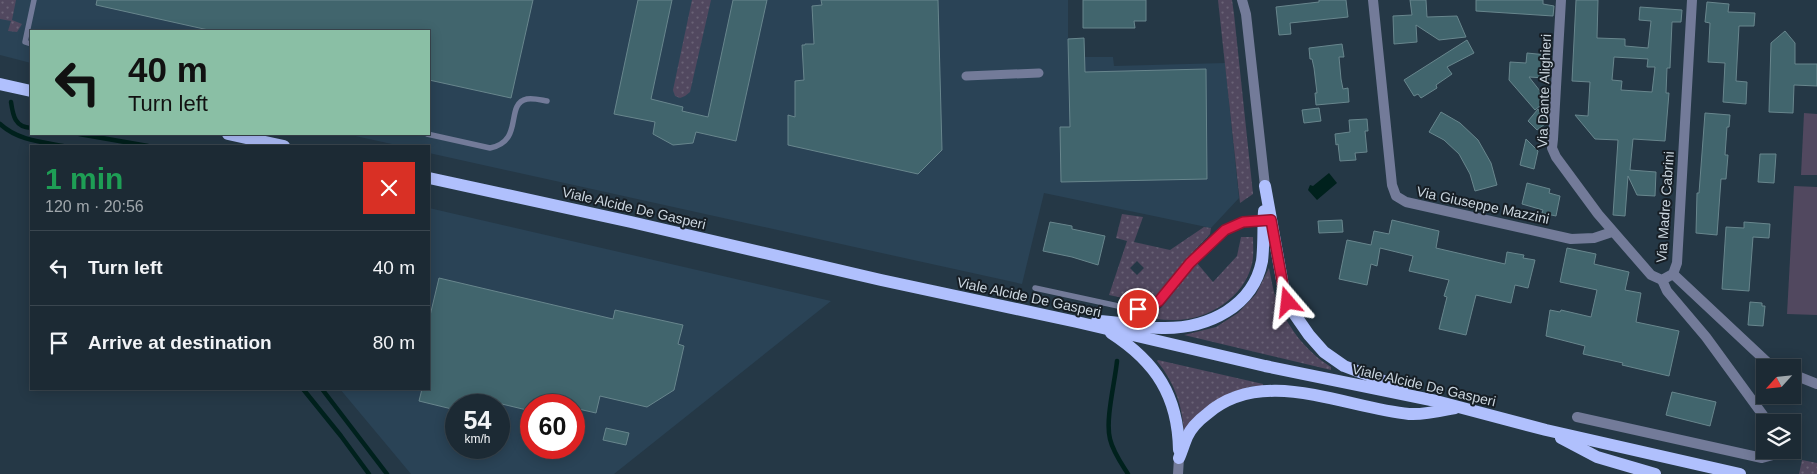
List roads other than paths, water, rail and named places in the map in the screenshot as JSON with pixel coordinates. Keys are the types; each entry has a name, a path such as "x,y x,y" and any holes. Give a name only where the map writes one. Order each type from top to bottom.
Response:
{"main road":[{"path":"0,84 30,90"},
{"path":"233,135 279,145"},
{"name":"Viale Alcide De Gasperi","path":"430,178 881,280 1078,322 1265,366 1436,401 1546,430 1740,474"},
{"path":"1265,186 1267,220 1284,291 1293,312 1309,335 1324,352 1344,366 1436,401"},
{"path":"1078,322 1113,321 1140,327 1166,328 1194,325 1225,313 1237,305 1256,280 1262,261 1267,220"},
{"path":"1103,328 1127,343 1146,359 1158,376 1176,417 1179,435 1179,458"},
{"path":"1179,458 1188,436 1199,420 1214,407 1232,397 1254,392 1280,390 1410,414 1431,413 1459,408"},
{"path":"1546,430 1596,457 1655,474"}],"street":[{"path":"1242,0 1246,14 1265,186"},
{"path":"1246,14 1249,0"},
{"name":"Via Giuseppe Mazzini","path":"1373,0 1392,186 1396,196 1406,202 1571,238 1594,238 1612,232"},
{"name":"Via Dante Alighieri","path":"1561,0 1552,148 1561,166 1612,232 1651,275 1662,280"},
{"name":"Via Madre Cabrini","path":"1692,0 1677,263 1673,274 1764,359"},
{"path":"966,76 1039,73"},
{"path":"1673,274 1662,280 1667,291 1706,337 1762,414"},
{"path":"1801,378 1817,384"},
{"path":"1577,417 1756,457"},
{"path":"1178,474 1179,458"}],"lane":[{"path":"28,43 34,0"},
{"path":"430,135 490,148 499,146 506,142 511,133 516,108 521,102 533,99 547,101"},
{"path":"1035,288 1132,309 1146,308 1159,301 1190,263 1225,230 1243,222 1267,220"}],"waterway":[{"path":"11,102 14,116 18,123 30,128"},
{"path":"0,124 22,137 57,145"},
{"path":"85,135 142,145"},
{"path":"1117,361 1109,412 1109,431 1113,448 1128,474"},
{"path":"304,390 369,474"},
{"path":"323,390 387,474"}]}
